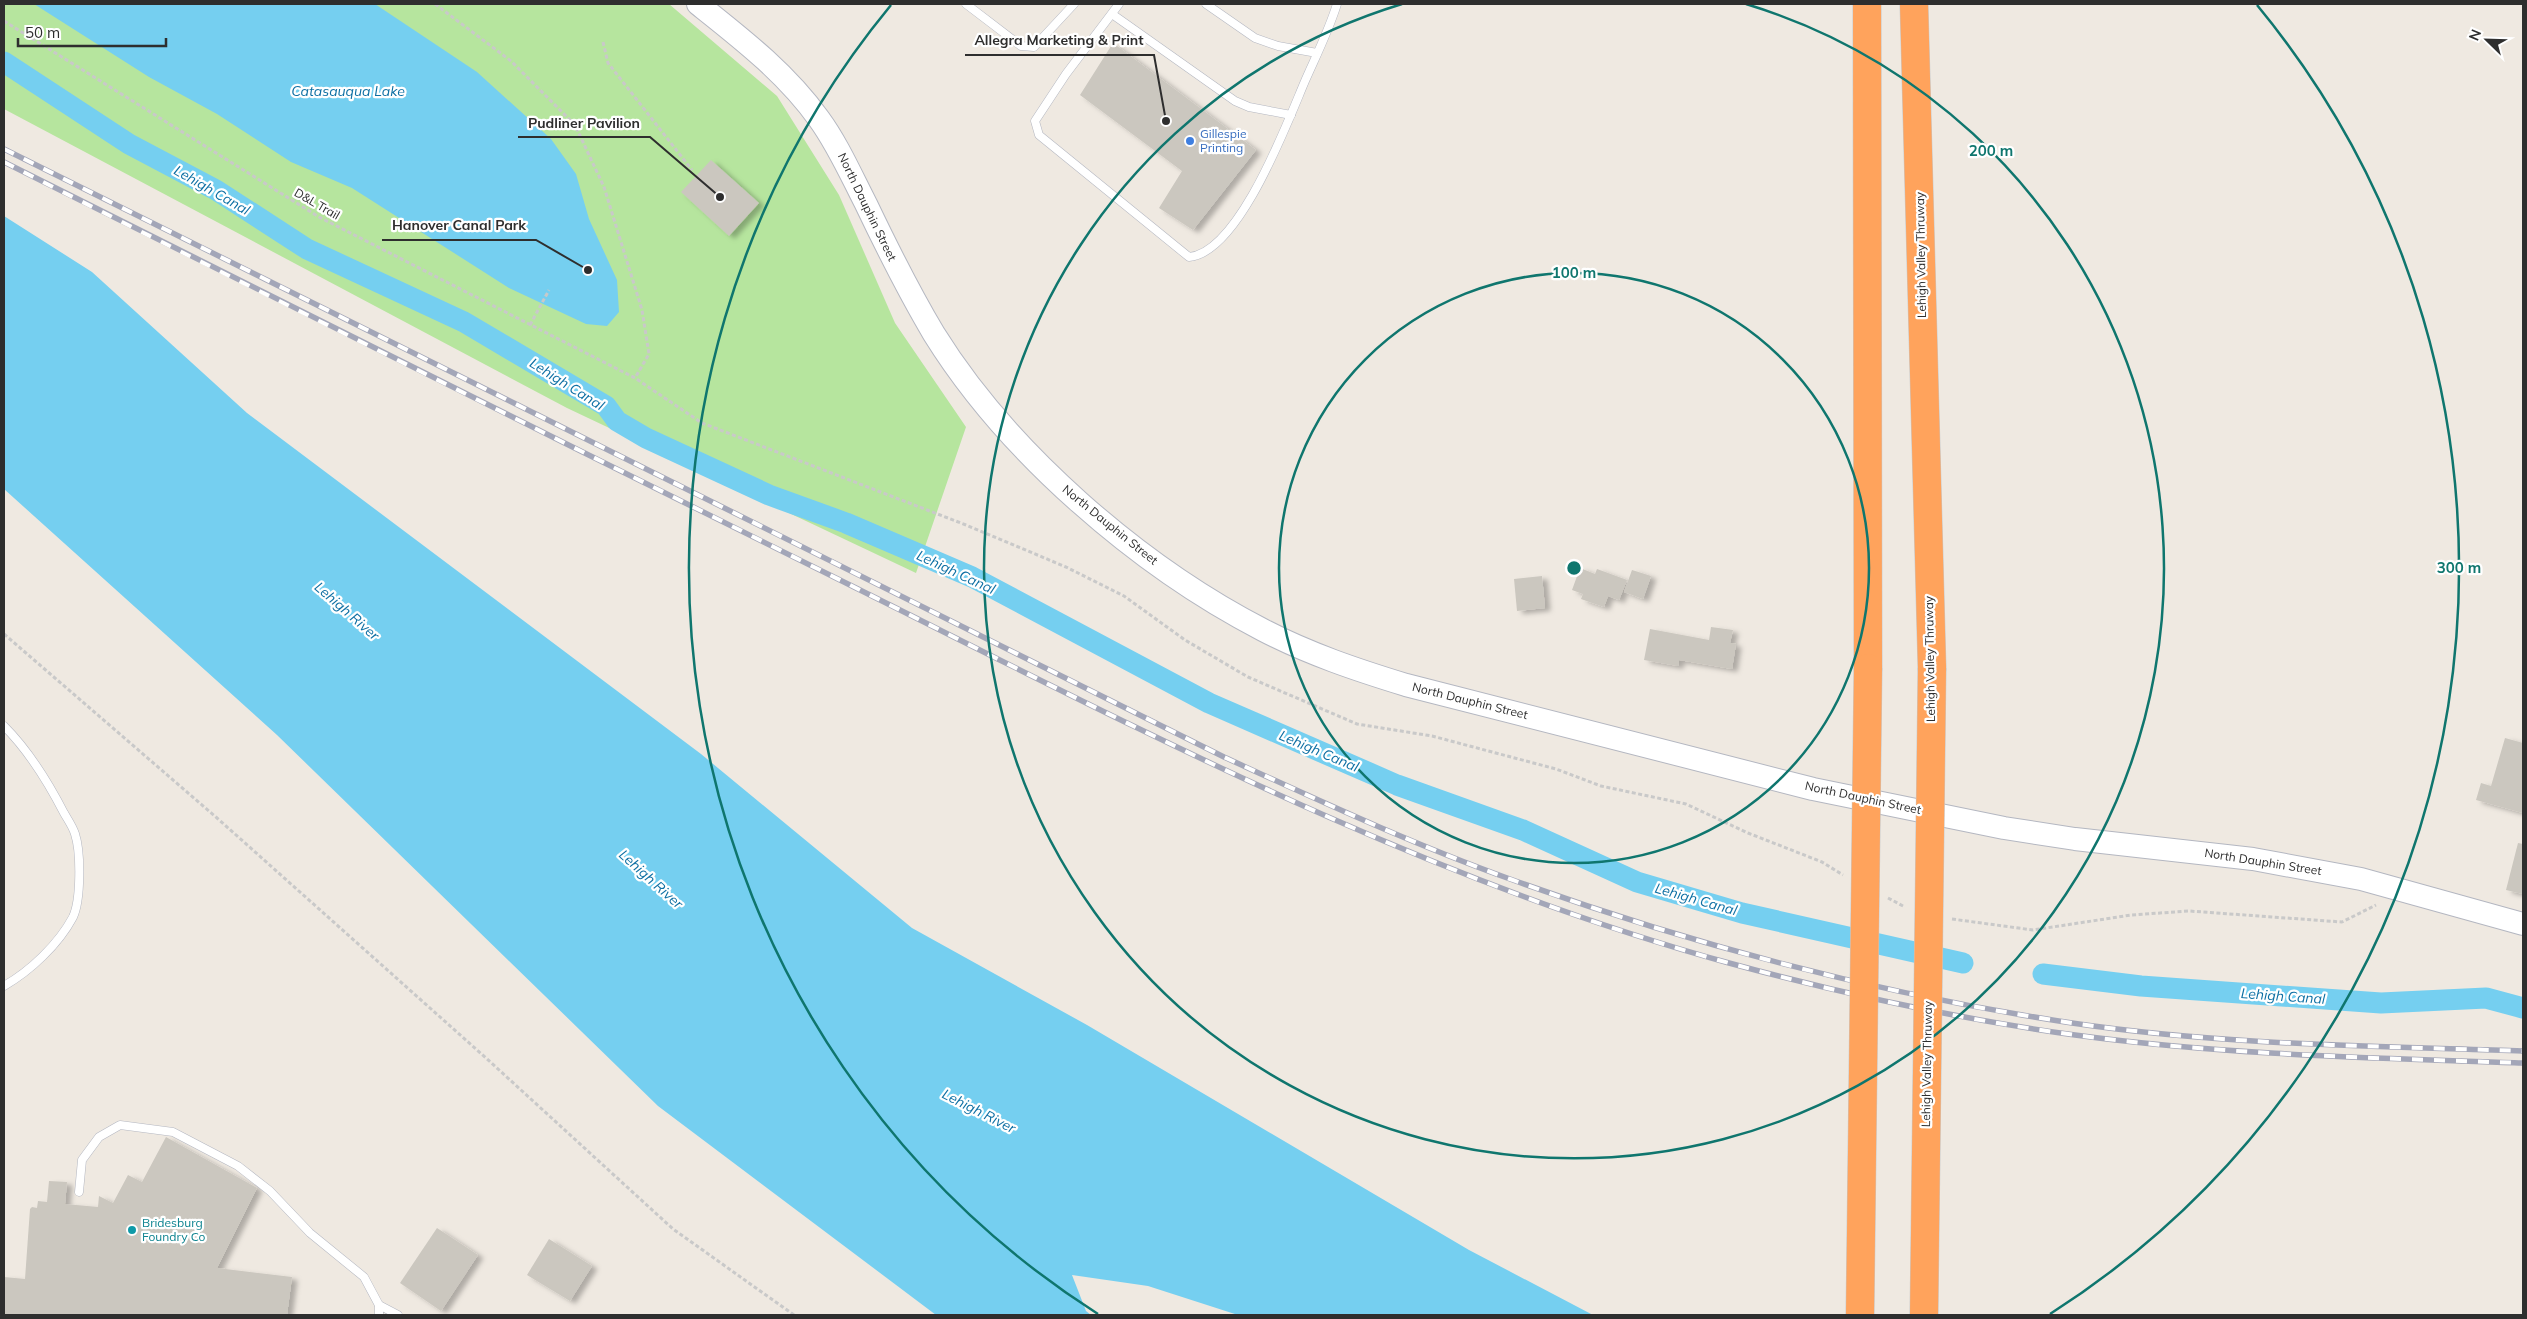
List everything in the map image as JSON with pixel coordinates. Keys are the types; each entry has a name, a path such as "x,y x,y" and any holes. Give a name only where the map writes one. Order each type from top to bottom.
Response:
{"highway":[{"path":"1860,1315 1868,668 1867,4"},
{"name":"Lehigh Valley Thruway","path":"1914,4 1932,668 1924,1315"}],"street":[{"name":"North Dauphin Street","path":"698,4 764,57 798,92 820,121 840,152 898,269 934,333 958,370 1012,437 1056,480 1129,543 1189,586 1264,631 1334,661 1406,685 1813,789 2004,828 2075,839 2253,859 2361,879 2523,924"}],"lane":[{"path":"966,4 1021,46 1034,48 1074,4"},
{"path":"1119,4 1066,74 1035,121 1039,135 1189,257 1199,256 1213,246 1254,195 1291,116 1337,4"},
{"path":"1206,4 1255,38 1278,46 1317,53"},
{"path":"1112,14 1235,101 1249,107 1291,116"},
{"path":"4,726 19,740 52,790 75,834 79,879 74,915 54,943 20,977 4,986"},
{"path":"79,1192 82,1160 98,1137 120,1126 173,1132 238,1166 270,1191 310,1233 364,1277 379,1305 379,1315"},
{"path":"379,1305 398,1315"}],"path":[{"name":"D&L Trail","path":"4,20 319,217 635,378 649,354 642,310 604,187 575,125 511,60 435,4"},
{"path":"603,42 608,63 692,170"},
{"path":"530,325 549,290"},
{"path":"4,634 217,818 673,1229 794,1315"}],"green space":[{"path":"4,4 669,4 777,96 839,195 895,323 966,427 916,573 567,408 4,109"}],"water":[{"name":"Catasauqua Lake","path":"34,4 375,4 477,72 551,139 576,174 589,219 617,280 619,312 607,326 586,324 509,288 352,188 291,162 217,114 149,77"},
{"name":"Lehigh River","path":"4,216 92,272 247,413 701,754 912,928 1087,1025 1469,1250 1593,1315 1238,1315 1148,1286 1072,1275 1086,1311 1091,1315 936,1315 658,1106 277,735 4,489"}],"building":[{"path":"1113,43 1256,150 1193,230 1159,208 1182,171 1080,95"},
{"path":"711,160 759,203 729,236 681,192"},
{"path":"1580,568 1595,574 1597,569 1627,580 1619,600 1608,596 1604,607 1581,599 1583,594 1572,590"},
{"path":"1632,570 1651,576 1643,599 1624,592"},
{"path":"1542,576 1545,608 1517,611 1514,579"},
{"path":"1711,627 1733,630 1730,643 1736,644 1732,669 1679,660 1678,666 1644,660 1650,629 1709,640"},
{"path":"2505,738 2523,743 2523,813 2476,800 2481,783 2491,786"},
{"path":"2518,843 2523,844 2523,894 2506,890"},
{"name":"Bridesburg Foundry Co","path":"166,1137 257,1188 217,1268 292,1277 287,1315 4,1315 4,1277 25,1279 30,1209 32,1207 37,1208 38,1201 47,1202 49,1181 67,1182 65,1204 98,1207 99,1196 113,1203 128,1175 142,1182"},
{"path":"437,1228 478,1255 441,1311 400,1283"},
{"path":"549,1239 592,1266 570,1301 527,1275"}],"waterway":[{"name":"Lehigh Canal","path":"4,62 129,144 216,190 307,249 464,322 606,406 617,421 646,438 769,495 846,523 972,577 1209,703 1397,785 1523,830 1637,882 1742,913 1963,963"},
{"name":"Lehigh Canal","path":"2043,974 2141,986 2381,1003 2486,998 2523,1008"}],"railway":[{"path":"4,149 1224,757 1401,836 1510,879 1648,925 1787,965 1929,998 2000,1011 2072,1023 2184,1036 2354,1046 2523,1051"},
{"path":"4,162 323,323 1176,746 1392,845 1503,889 1615,929 1729,963 1858,995 2032,1029 2131,1042 2299,1055 2523,1063"}],"place":[{"name":"Allegra Marketing & Print","path":"1166,121"},
{"name":"Gillespie Printing","path":"1190,141"},
{"name":"Pudliner Pavilion","path":"720,197"},
{"name":"Hanover Canal Park","path":"588,270"},
{"name":"Bridesburg Foundry Co","path":"132,1230"}]}
